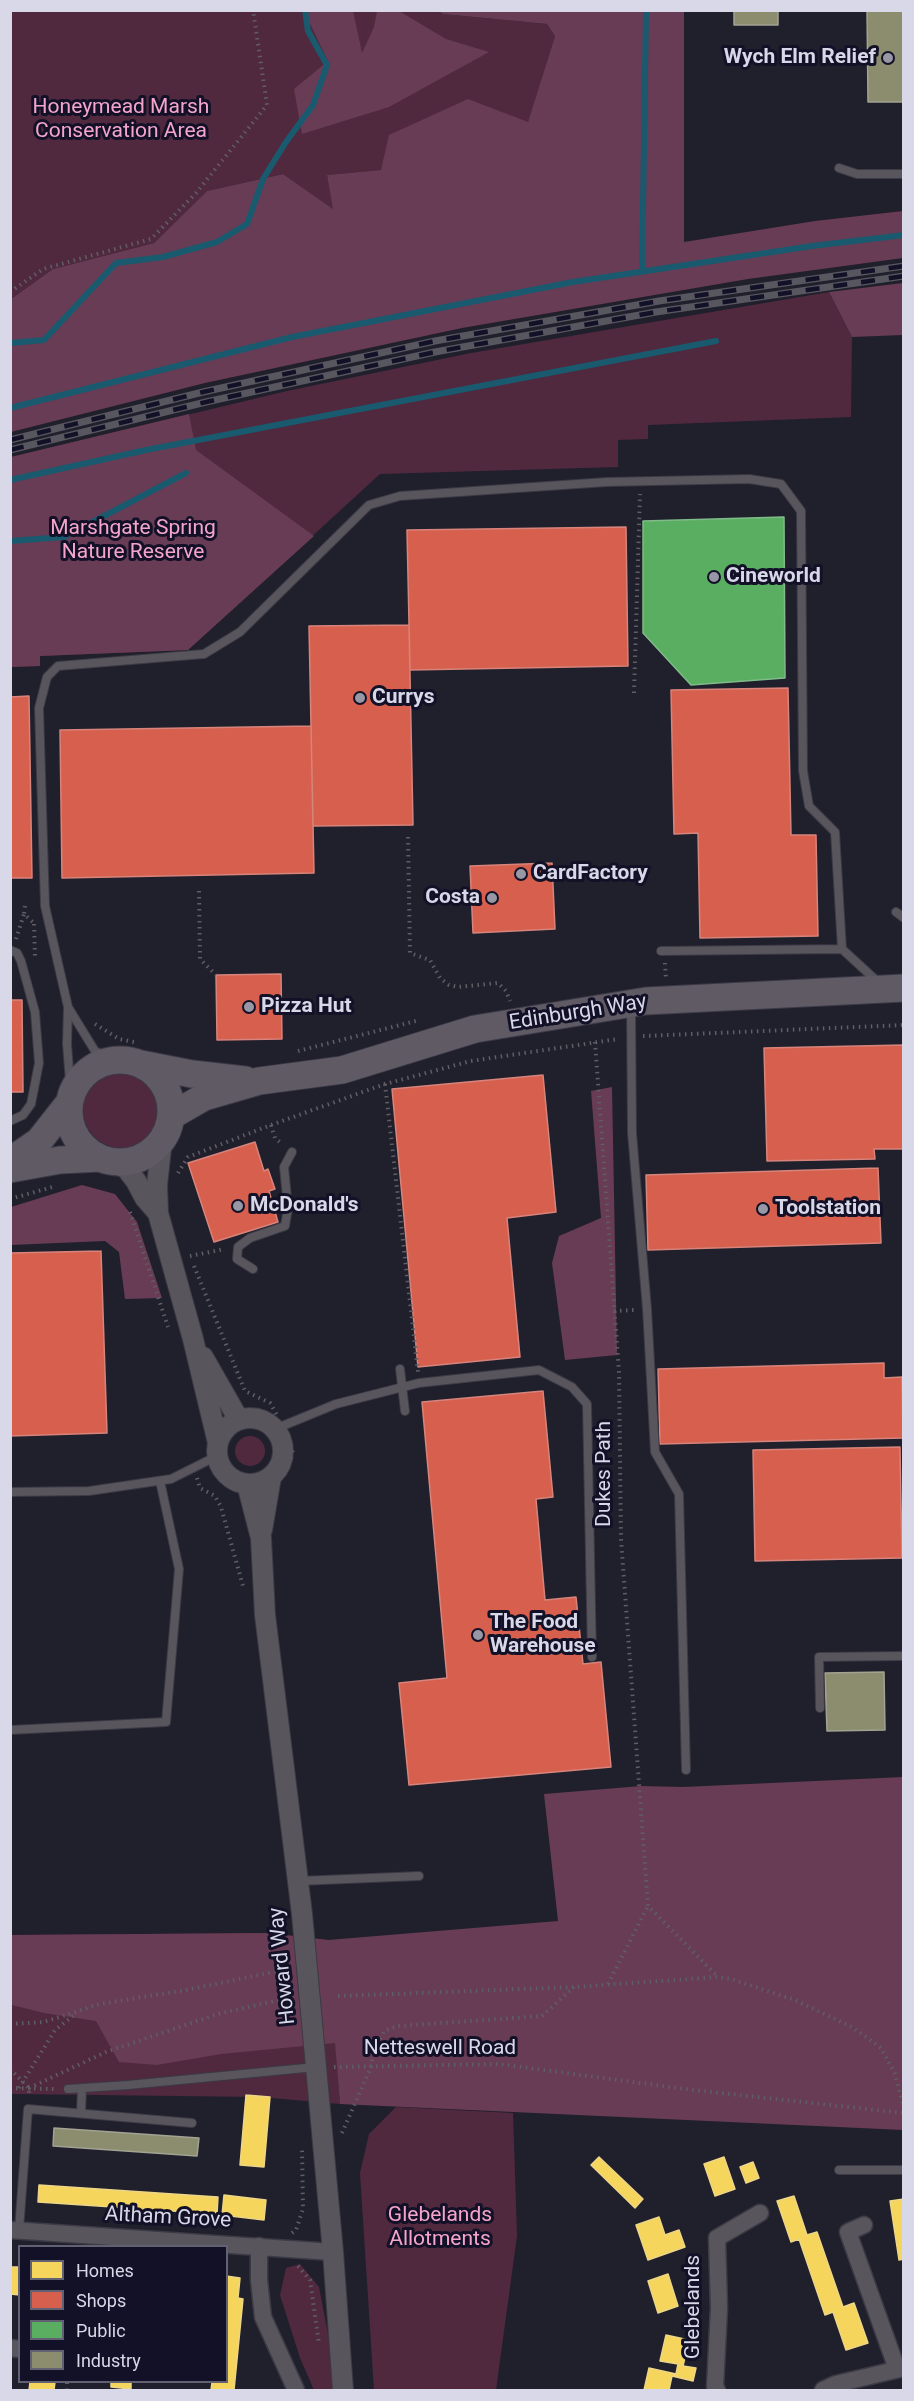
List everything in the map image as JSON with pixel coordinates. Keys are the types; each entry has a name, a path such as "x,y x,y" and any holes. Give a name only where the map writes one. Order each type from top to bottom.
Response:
{"highway":[{"name":"Edinburgh Way","path":"166,1128 204,1097 259,1081 342,1070 475,1029 631,1004 894,988"},
{"name":"Edinburgh Way","path":"131,1056 192,1074 259,1081"},
{"path":"10,1161 39,1141 70,1099 79,1080 101,1063 131,1056 158,1077 166,1091 166,1128 156,1147 140,1158 130,1161 60,1160 10,1170"},
{"path":"70,1099 70,1121 77,1138 90,1153 104,1159"}],"street":[{"path":"166,1128 157,1185 158,1214 193,1339 221,1466 227,1475 247,1484 264,1481 271,1477 282,1459 279,1428 259,1419 239,1420 230,1425 222,1433 218,1449"},
{"path":"104,1159 126,1168 158,1214"},
{"path":"193,1339 239,1420"},
{"name":"Howard Way","path":"261,1538 271,1477"},
{"name":"Howard Way","path":"247,1484 261,1538 266,1615 298,1881 333,2252 343,2391"},
{"name":"Glebelands","path":"717,2391 715,2387 719,2308 717,2238 760,2213"},
{"path":"822,2391 836,2384 900,2369 848,2232 864,2225"},
{"name":"Altham Grove","path":"15,2230 73,2241 223,2245"},
{"name":"Altham Grove","path":"228,2245 286,2247 333,2252"},
{"name":"Altham Grove","path":"260,2246 260,2299 263,2317 296,2391"}],"lane":[{"path":"839,168 857,174 903,174"},
{"path":"70,1099 67,1044 68,1007 45,906 39,708 47,677 58,666 204,654 240,632 369,505 400,496 640,481 748,479 781,484 801,511 803,771 809,806 836,832 842,949"},
{"path":"662,951 842,949 894,988"},
{"path":"10,950 17,953 21,961 35,1012 39,1062 31,1104 23,1115 10,1121"},
{"path":"631,1004 632,1133 647,1309 655,1452 679,1494 686,1770"},
{"path":"68,1007 96,1051 131,1056"},
{"path":"254,1269 237,1259 237,1247 250,1238 285,1226 288,1208 284,1167 292,1152"},
{"path":"400,1369 405,1411"},
{"path":"279,1428 336,1404 419,1383 539,1370 572,1388 587,1404 592,1657"},
{"path":"10,1492 89,1491 171,1479 194,1468 218,1449"},
{"path":"10,1730 166,1722 179,1569 160,1481"},
{"path":"820,1708 819,1658 903,1656"},
{"path":"298,1881 419,1876"},
{"path":"68,2089 316,2067"},
{"path":"81,2113 82,2088"},
{"path":"15,2230 28,2109 192,2122"},
{"path":"839,2170 903,2170"}],"path":[{"path":"10,292 43,269 151,239 196,193 267,105 253,10"},
{"path":"634,693 640,481"},
{"path":"408,837 410,953 430,960 440,978 449,985 458,987 498,984 506,990 511,1002"},
{"path":"199,891 200,959 216,975"},
{"path":"16,939 25,906"},
{"path":"24,914 34,924 35,960"},
{"path":"34,924 48,924"},
{"path":"666,980 677,979"},
{"path":"501,1004 521,1000"},
{"path":"90,1015 95,1024 119,1039 131,1056"},
{"path":"287,1053 329,1045 419,1021"},
{"path":"657,1035 903,1025"},
{"name":"Dukes Path","path":"386,1084 471,1061 598,1041 619,1372 621,1539 648,1905"},
{"path":"181,1168 188,1157 386,1084 419,1383"},
{"path":"271,1125 275,1138 292,1152"},
{"path":"10,1199 63,1183"},
{"path":"128,1205 171,1338"},
{"path":"187,1246 245,1391 270,1403 279,1428"},
{"path":"190,1256 237,1247"},
{"path":"614,1311 647,1309"},
{"path":"194,1468 200,1488 215,1496 221,1507 244,1591"},
{"path":"608,1984 648,1905 718,1977"},
{"path":"10,2024 44,2022 100,2004 186,1990 288,1969 289,1979"},
{"path":"338,1996 575,1987 718,1977 731,1979 795,2000 852,2027 881,2048 895,2074 903,2108"},
{"path":"341,2135 384,2031 398,2026 542,2016 575,1987"},
{"path":"29,2088 106,2052 218,2014 279,2000"},
{"path":"19,2088 55,2030 80,2010"},
{"name":"Netteswell Road","path":"316,2067 499,2064 693,2090 903,2114"},
{"path":"10,2069 29,2088"},
{"path":"10,2088 68,2089"},
{"path":"302,2139 303,2209 296,2230 287,2236 286,2247 291,2259 310,2280 319,2346"}],"green space":[{"name":"Honeymead Marsh Conservation Area","path":"11,11 438,11 443,14 547,24 555,36 528,123 382,170 327,175 334,210 283,174 207,191 154,243 53,269 11,299"},
{"path":"304,11 353,11 362,53 374,27 377,11 399,11 446,39 489,52 389,107 302,134 294,89 328,61"},
{"path":"438,11 684,11 684,242 815,221 903,211 903,258 748,279 462,328 205,383 11,432 11,299 53,269 154,243 207,191 283,174 333,209 327,175 381,170 389,135 468,99 528,122 555,36 547,24 443,14"},
{"path":"903,283 903,335 852,337 829,292"},
{"path":"829,292 852,337 851,417 648,425 648,439 618,440 618,467 380,474 188,650 40,656 40,666 11,667 11,457 287,391 471,353"},
{"name":"Marshgate Spring Nature Reserve","path":"189,414 196,450 314,536 188,650 40,656 40,666 11,667 11,457"},
{"path":"121,1072 136,1075 148,1083 156,1095 159,1110 156,1125 148,1137 136,1145 121,1148 106,1145 94,1137 86,1125 83,1110 86,1095 94,1083 106,1075"},
{"path":"612,1087 617,1355 565,1360 552,1263 559,1236 601,1218 591,1091"},
{"path":"82,1185 115,1194 137,1222 162,1298 125,1299 119,1252 105,1241 11,1245 11,1207"},
{"path":"250,1436 261,1440 265,1451 261,1462 250,1466 239,1462 235,1451 239,1440"},
{"path":"903,1777 903,2130 340,2104 335,2043 221,2054 157,2065 119,2062 96,2021 44,2013 12,2005 11,1935 268,1933 328,1940 558,1921 544,1794 641,1786 683,1787"},
{"path":"268,1933 328,1940 340,2104 260,2097 11,2094 11,1935"},
{"name":"Glebelands Allotments","path":"396,2107 513,2113 517,2236 496,2390 374,2390 360,2173 369,2134"},
{"path":"300,2264 319,2287 337,2390 314,2390 300,2358 280,2295 286,2268"}],"building: Homes":[{"path":"246,2095 270,2097 264,2167 240,2165"},
{"path":"599,2157 643,2199 635,2208 591,2165"},
{"path":"724,2157 735,2189 715,2196 704,2164"},
{"path":"753,2162 759,2178 746,2183 740,2167"},
{"path":"39,2185 218,2197 217,2214 38,2202"},
{"path":"224,2195 266,2200 264,2220 222,2215"},
{"path":"794,2196 807,2235 817,2232 843,2307 854,2303 868,2343 846,2350 833,2312 825,2315 799,2239 791,2242 777,2201"},
{"path":"904,2199 904,2259 899,2260 890,2201"},
{"path":"659,2217 665,2235 679,2230 685,2247 648,2260 636,2225"},
{"path":"10,2267 18,2267 18,2295 10,2294"},
{"path":"668,2274 678,2306 658,2313 648,2281"},
{"path":"228,2276 240,2278 238,2298 243,2299 234,2390 211,2390 212,2383 228,2383"},
{"path":"666,2335 689,2340 683,2366 696,2368 693,2381 672,2376 669,2390 644,2390 649,2368 676,2374 678,2364 660,2361"},
{"path":"30,2383 55,2383 54,2390 29,2390"},
{"path":"111,2383 131,2383 131,2389 111,2387"}],"building: Shops":[{"path":"626,527 628,666 410,670 407,530"},
{"name":"Currys","path":"409,625 413,825 313,826 309,626"},
{"path":"788,688 791,835 816,835 818,936 700,938 698,833 674,834 671,690"},
{"path":"29,696 32,878 10,878 10,697"},
{"path":"311,726 314,873 62,878 60,730"},
{"path":"552,863 555,929 473,933 470,866"},
{"name":"Pizza Hut","path":"281,974 282,1039 217,1040 216,975"},
{"path":"10,1000 22,1000 23,1092 10,1092"},
{"path":"904,1045 904,1149 874,1149 875,1159 767,1161 764,1048"},
{"path":"543,1075 556,1212 507,1218 520,1357 418,1367 392,1089"},
{"name":"McDonald's","path":"255,1142 264,1171 268,1169 275,1189 269,1191 278,1222 214,1242 188,1163"},
{"name":"Toolstation","path":"878,1168 881,1243 648,1250 646,1175"},
{"path":"101,1251 107,1433 10,1436 10,1253"},
{"path":"884,1363 884,1378 902,1377 903,1438 660,1444 658,1369"},
{"path":"543,1391 553,1497 536,1499 545,1600 576,1597 583,1664 601,1662 611,1767 409,1785 399,1683 447,1678 422,1402"},
{"path":"900,1447 902,1558 755,1561 753,1450"}],"building: Public":[{"name":"Cineworld","path":"784,517 785,678 691,685 643,633 643,521"}],"building: Industry":[{"path":"734,10 778,10 778,25 734,25"},
{"path":"867,10 904,10 904,102 868,102"},
{"path":"884,1672 885,1730 827,1731 825,1673"},
{"path":"54,2128 199,2138 197,2156 53,2146"}],"waterway":[{"path":"10,343 44,340 116,263 163,257 217,242 247,224 263,179 313,105 327,65 308,31 305,10"},
{"path":"642,272 646,10"},
{"path":"10,408 292,337 573,282 812,246 904,235"},
{"path":"10,480 146,450 716,341"},
{"path":"10,541 64,537 186,473"}],"railway":[{"path":"10,440 203,392 435,341 659,301 904,266"},
{"path":"10,450 206,402 435,352 656,312 904,276"}],"place":[{"name":"Wych Elm Relief","path":"888,58"},
{"name":"Cineworld","path":"714,577"},
{"name":"Currys","path":"360,698"},
{"name":"CardFactory","path":"521,874"},
{"name":"Costa","path":"492,898"},
{"name":"Pizza Hut","path":"249,1007"},
{"name":"McDonald's","path":"238,1206"},
{"name":"Toolstation","path":"763,1209"},
{"name":"The Food Warehouse","path":"478,1635"}]}
